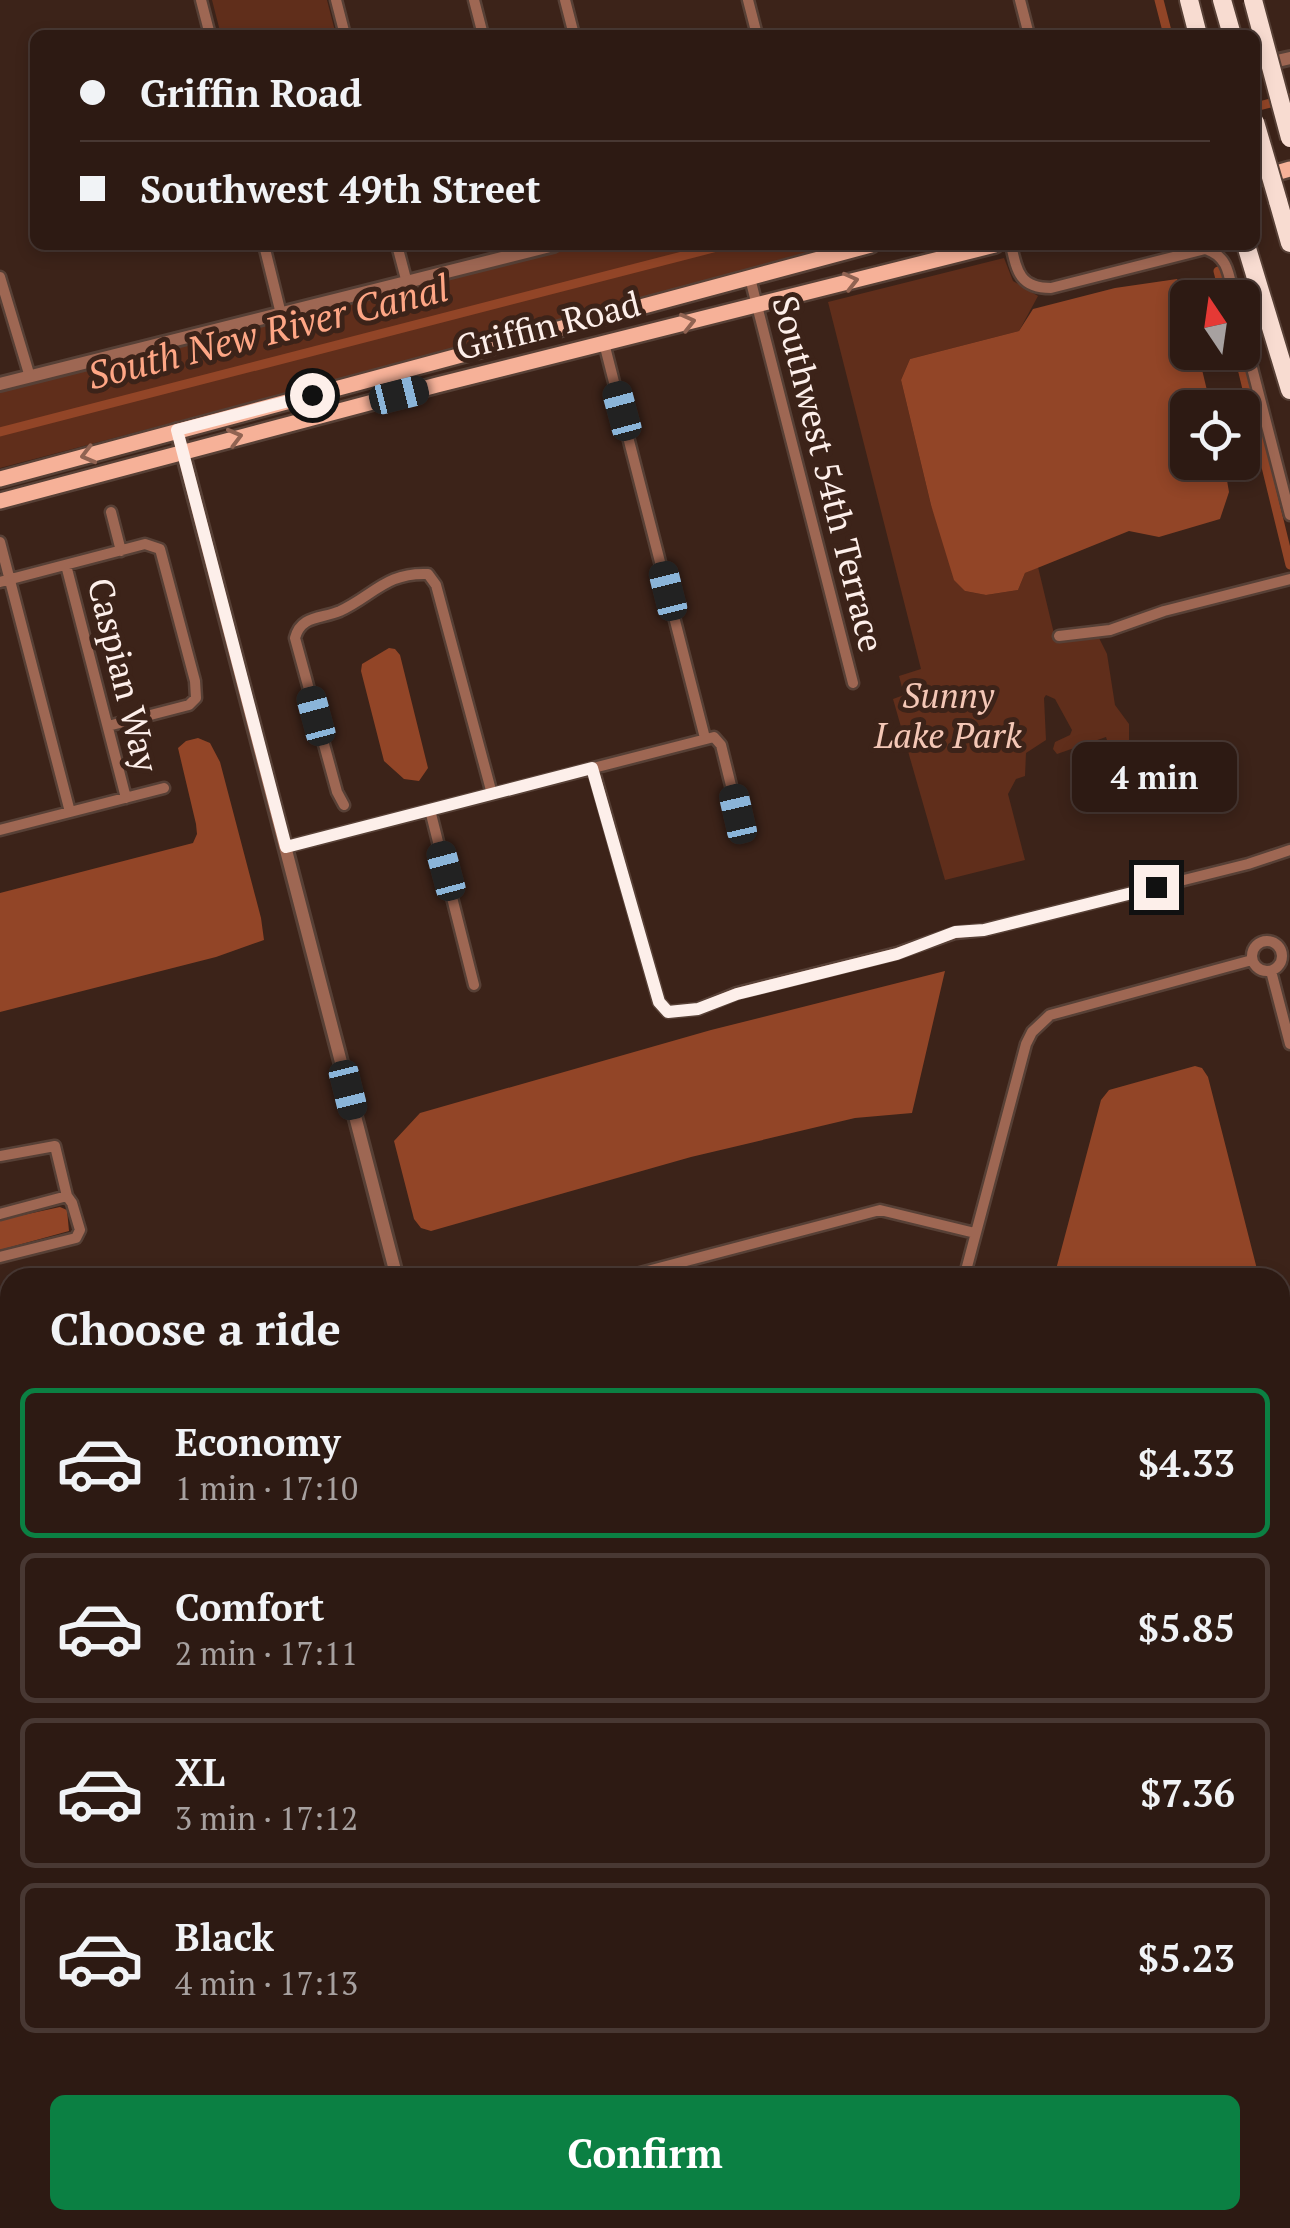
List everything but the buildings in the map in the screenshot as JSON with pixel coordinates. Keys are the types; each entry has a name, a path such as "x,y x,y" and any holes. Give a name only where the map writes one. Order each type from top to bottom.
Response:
{"highway":[{"path":"1189,0 1197,30"},
{"path":"1222,0 1231,30"},
{"path":"1253,0 1290,135"},
{"path":"1260,138 1290,244"},
{"path":"1248,250 1290,390"}],"main road":[{"path":"1260,141 1290,135"},
{"path":"1260,178 1290,170"},
{"name":"Griffin Road","path":"0,478 853,250"},
{"name":"Griffin Road","path":"0,500 975,250"},
{"path":"437,385 443,372 474,354"},
{"path":"399,395 414,385 419,368"},
{"path":"0,486 27,479 30,470"}],"street":[{"path":"201,0 209,30"},
{"path":"336,0 344,30"},
{"path":"474,0 483,30"},
{"path":"565,0 573,30"},
{"path":"748,0 756,30"},
{"path":"1020,0 1029,30"},
{"path":"1260,65 1290,58"},
{"path":"265,250 281,314"},
{"path":"398,250 407,283"},
{"path":"0,384 527,250"},
{"path":"1012,250 1024,281 1035,288 1051,288 1201,250"},
{"path":"1209,250 1225,260 1230,280"},
{"path":"0,277 30,376"},
{"name":"Southwest 54th Terrace","path":"750,278 853,683"},
{"path":"604,344 705,738"},
{"path":"1253,370 1290,516"},
{"path":"177,430 394,1268"},
{"path":"111,512 120,551"},
{"path":"0,542 5,580 70,812"},
{"path":"5,580 146,544 156,546 162,553 195,680 196,698 189,705 108,726"},
{"name":"Caspian Way","path":"66,565 126,798"},
{"path":"344,805 336,792 294,638 307,620 338,612 375,586 412,574 428,574 436,585 492,794"},
{"path":"1059,636 1110,630 1290,579"},
{"path":"286,847 714,737 722,745 738,814"},
{"path":"592,768 659,1002 668,1012 698,1009 755,988 897,954 955,932 984,930 1290,850"},
{"path":"0,830 164,788"},
{"path":"430,810 474,985"},
{"path":"1263,941 1275,942 1286,951 1271,971 1257,968 1252,960 1254,948 1263,941"},
{"path":"967,1268 1026,1044 1040,1022 1050,1015 1252,960"},
{"path":"1271,971 1290,1044"},
{"path":"0,1156 55,1146 80,1230 76,1238 0,1257"},
{"path":"0,1214 67,1196"},
{"path":"658,1268 870,1211 891,1211 976,1234"}],"green space":[{"path":"212,0 327,0 335,30 220,30"},
{"path":"554,250 820,250 0,468 0,390"},
{"name":"Sunny Lake Park","path":"1004,258 1013,281 1038,296 1019,331 910,359 901,380 931,505 965,591 986,595 1018,590 1025,573 1038,567 1056,642 1099,638 1107,654 1115,705 1129,724 1129,747 1118,751 1109,746 1106,737 1057,754 1053,749 1055,742 1072,730 1055,699 1046,695 1046,740 1026,753 1025,776 1016,779 1008,794 1025,860 945,880 893,699 904,695 899,676 921,669 828,302"}],"shaded area":[{"path":"1170,280 1170,370 1202,370 1207,390 1170,390 1170,480 1227,480 1229,492 1220,519 1159,537 1129,531 1025,573 1018,590 986,595 965,591 954,580 931,505 901,380 910,359 1019,331 1033,309 1115,288"},
{"path":"389,648 400,655 428,768 419,781 404,779 384,761 361,671 362,664"},
{"path":"198,738 210,743 220,762 264,940 216,957 0,1012 0,893 193,843 196,824 178,748"},
{"path":"945,971 912,1113 855,1118 691,1157 431,1231 421,1228 414,1219 394,1141 420,1113 711,1030"},
{"path":"1195,1066 1202,1068 1208,1077 1257,1268 1056,1268 1101,1100 1109,1090"},
{"path":"60,1207 67,1210 69,1231 0,1250 0,1220"}],"waterway":[{"path":"1159,0 1167,30"},
{"name":"South New River Canal","path":"1260,106 1290,98"},
{"name":"South New River Canal","path":"0,432 706,250"},
{"path":"1218,271 1220,280"},
{"path":"1242,370 1290,565"}],"route":[{"path":"312,395 177,430 286,847 592,768 659,1002 668,1012 698,1009 737,994 897,954 955,932 984,930 1156,887"}]}
